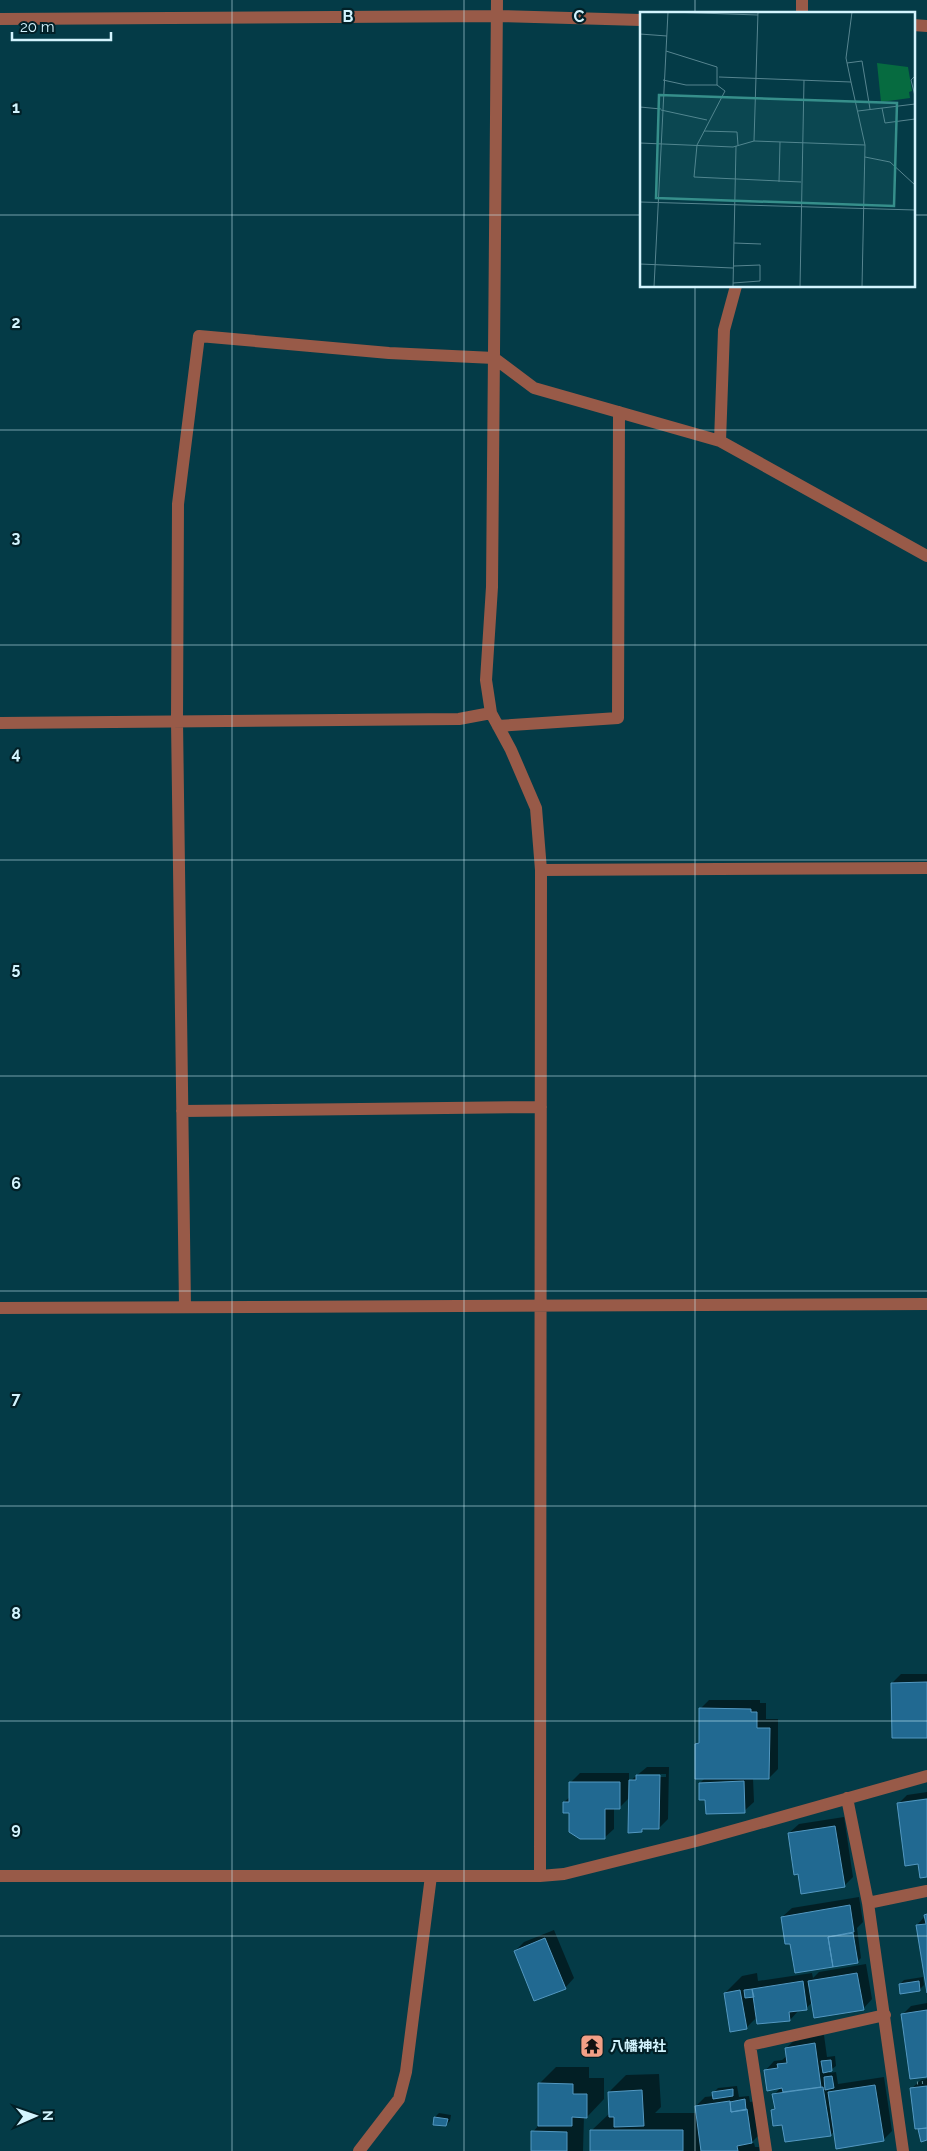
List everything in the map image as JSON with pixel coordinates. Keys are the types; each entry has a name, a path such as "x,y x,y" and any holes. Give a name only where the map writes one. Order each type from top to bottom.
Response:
{"street":[{"path":"497,0 492,587 486,680 491,713 511,750 536,808 541,870 540,1876"},
{"path":"0,19 498,16 640,20"},
{"path":"914,25 927,26"},
{"path":"720,441 724,330 735,288"},
{"path":"185,1307 177,721 178,504 199,336 389,353 494,358 534,388 720,441 927,556"},
{"path":"498,726 618,718 619,412"},
{"path":"0,723 460,719 491,713"},
{"path":"541,870 927,868"},
{"path":"182,1111 541,1107"},
{"path":"0,1308 927,1304"},
{"path":"0,1876 540,1876 564,1874 696,1840 927,1776"},
{"path":"847,1798 868,1903 903,2151"},
{"path":"359,2151 399,2099 406,2072 431,1876"},
{"path":"868,1903 927,1891"},
{"path":"766,2151 750,2045 885,2015"}],"building":[{"path":"927,1682 927,1738 892,1738 891,1683"},
{"path":"699,1708 751,1709 751,1712 757,1712 757,1728 770,1728 769,1779 695,1779 695,1744 699,1743"},
{"path":"636,1775 660,1775 659,1829 642,1829 642,1832 628,1833 629,1780 636,1780"},
{"path":"744,1781 745,1813 706,1814 705,1800 699,1800 699,1783"},
{"path":"569,1782 620,1782 620,1809 605,1809 605,1839 580,1839 569,1832 569,1813 563,1813 563,1802 569,1802"},
{"path":"927,1799 927,1877 920,1878 918,1864 905,1866 897,1803"},
{"path":"835,1826 845,1887 801,1894 798,1874 794,1875 788,1833"},
{"path":"850,1905 854,1932 828,1937 833,1967 795,1973 790,1944 785,1944 781,1917"},
{"path":"927,1914 927,1993 916,1925 926,1924 924,1915"},
{"path":"853,1933 858,1963 833,1967 828,1937"},
{"path":"545,1938 566,1989 534,2001 514,1951"},
{"path":"857,1973 864,2010 814,2018 808,1981"},
{"path":"803,1981 807,2010 789,2012 790,2021 757,2024 752,1989"},
{"path":"919,1981 920,1991 900,1994 899,1984"},
{"path":"752,1989 754,1997 745,1998 744,1990"},
{"path":"740,1990 747,2029 730,2032 724,1993"},
{"path":"927,2010 927,2077 910,2079 901,2014"},
{"path":"815,2043 821,2087 783,2092 782,2088 767,2091 764,2070 778,2068 777,2064 787,2063 785,2048"},
{"path":"831,2060 832,2071 823,2073 821,2061"},
{"path":"832,2076 834,2088 825,2090 824,2077"},
{"path":"538,2083 573,2084 573,2094 587,2094 587,2118 572,2117 572,2126 538,2126"},
{"path":"875,2085 884,2141 836,2149 828,2092"},
{"path":"927,2086 927,2128 915,2129 910,2088"},
{"path":"823,2087 831,2136 785,2142 782,2125 773,2126 771,2110 775,2109 772,2094"},
{"path":"733,2089 733,2096 713,2099 712,2092"},
{"path":"642,2090 644,2126 614,2127 614,2117 609,2117 608,2092"},
{"path":"745,2099 746,2110 731,2112 730,2102"},
{"path":"730,2101 731,2112 747,2109 752,2143 737,2146 738,2151 701,2151 695,2106"},
{"path":"434,2117 448,2119 446,2126 433,2125"},
{"path":"927,2128 927,2140 921,2142 918,2129"},
{"path":"590,2130 683,2130 683,2151 590,2151"},
{"path":"531,2131 567,2132 567,2151 531,2151"}],"place":[{"name":"八幡神社","path":"592,2046"}]}
